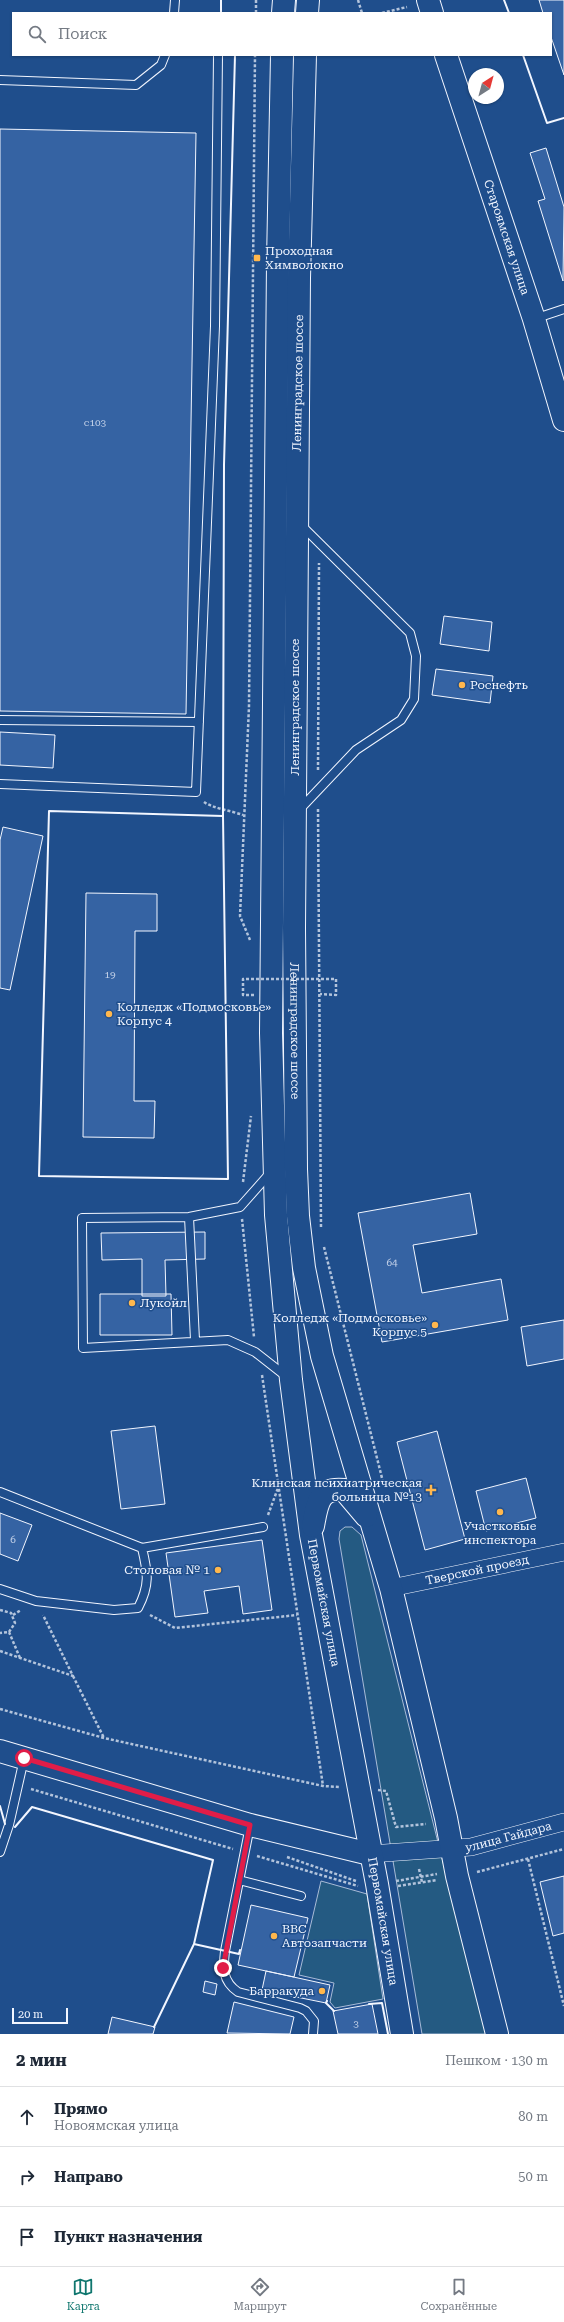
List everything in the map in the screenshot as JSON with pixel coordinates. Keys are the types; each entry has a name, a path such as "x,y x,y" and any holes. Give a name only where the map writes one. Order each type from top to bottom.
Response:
{"main road":[{"path":"283,12 284,0"},
{"path":"307,12 308,0"},
{"path":"428,0 432,12"},
{"name":"Ленинградское шоссе","path":"274,1168 271,1033 278,262 282,56"},
{"name":"Ленинградское шоссе","path":"305,56 300,198 296,519 293,1036 296,1169 304,1268 322,1356 372,1524"},
{"name":"Староямская улица","path":"446,56 534,319 564,420"},
{"name":"Первомайская улица","path":"274,1168 291,1380 311,1535 370,1854 378,1889 402,2034"},
{"path":"311,1535 318,1503 324,1494 334,1489 344,1490 372,1524 391,1588 446,1818 462,1848 457,1876 497,2034"},
{"path":"0,1751 250,1825 370,1854"}],"street":[{"name":"Тверской проезд","path":"391,1588 564,1552"},
{"name":"улица Гайдара","path":"370,1854 462,1848 564,1822"}],"lane":[{"path":"174,12 175,0"},
{"path":"0,80 136,85 161,64 165,56"},
{"path":"0,784 196,792 215,326 218,56"},
{"path":"534,319 564,309"},
{"path":"295,814 356,750 401,720 414,699 416,656 410,633 296,519"},
{"path":"0,720 199,722"},
{"path":"274,1168 240,1207 188,1217 82,1218 83,1348 195,1340 228,1340 256,1352 291,1380"},
{"path":"188,1217 195,1340"},
{"path":"0,1492 142,1548 263,1527"},
{"path":"0,1588 36,1601 114,1610 138,1608 146,1592 147,1571 142,1548"},
{"path":"0,1852 9,1825 24,1758"},
{"path":"250,1825 223,1968 227,1983 238,1992 306,2011 314,2021 313,2034"},
{"path":"239,1880 301,1896"}],"path":[{"path":"256,0 256,12"},
{"path":"358,0 362,12"},
{"path":"386,12 407,7"},
{"path":"320,543 318,790 321,1230"},
{"path":"196,792 210,806 219,807 243,815"},
{"path":"254,995 243,995 243,979 336,979 336,995 320,994"},
{"path":"323,1246 383,1484"},
{"path":"263,1527 278,1487"},
{"path":"36,1601 104,1738"},
{"path":"138,1608 175,1628 297,1614"},
{"path":"0,1610 8,1611 15,1619 14,1626 9,1632 0,1633"},
{"path":"9,1632 20,1658"},
{"path":"0,1651 73,1676"},
{"path":"0,1709 104,1738 323,1786 386,1791 396,1827 411,1827 446,1818"},
{"path":"17,1785 365,1889 378,1889 457,1876"},
{"path":"462,1848 476,1872 564,1849"},
{"path":"528,1859 564,2006"}],"shaded area":[{"path":"345,1527 352,1527 361,1535 486,2034 422,2034 339,1539 340,1531"},
{"path":"321,1881 367,1894 383,1999 335,2008 330,2002 334,1983 299,1975"}],"building":[{"path":"539,0 564,0 564,75 552,40 552,12 543,12"},
{"path":"0,129 196,133 186,714 0,711"},
{"path":"546,148 564,207 563,281 538,201 545,199 530,153"},
{"path":"444,616 492,622 489,651 440,644"},
{"path":"436,669 493,676 490,703 432,695"},
{"path":"0,732 55,735 53,768 0,765"},
{"path":"3,827 43,836 10,990 0,988 0,840"},
{"path":"86,893 157,894 157,931 135,931 134,1101 155,1101 154,1138 83,1137"},
{"path":"470,1193 477,1234 413,1245 422,1293 501,1279 508,1320 382,1342 358,1213"},
{"path":"205,1232 205,1259 165,1260 166,1296 142,1296 142,1259 102,1260 101,1233"},
{"path":"100,1294 171,1294 172,1335 100,1335"},
{"path":"564,1320 564,1359 527,1366 521,1327"},
{"path":"155,1426 165,1504 121,1509 111,1431"},
{"name":"Клинская психиатрическая больница №13","path":"437,1431 465,1539 425,1550 397,1442"},
{"path":"526,1478 536,1518 486,1531 476,1491"},
{"path":"0,1513 32,1525 18,1561 0,1554"},
{"name":"Столовая № 1","path":"262,1540 272,1610 243,1614 239,1586 204,1591 208,1613 175,1617 166,1553"},
{"path":"564,1876 564,1933 553,1936 540,1882"},
{"name":"ВВС Автозапчасти","path":"251,1905 308,1918 294,1977 238,1965"},
{"path":"266,1971 330,1985 326,2003 262,1990"},
{"path":"205,1981 217,1984 215,1995 203,1992"},
{"path":"234,2002 294,2017 290,2034 227,2033"},
{"path":"372,2004 378,2034 338,2034 333,2011"},
{"path":"112,2017 155,2027 153,2034 108,2034"}],"wall":[{"path":"221,0 221,12"},
{"path":"504,0 509,12"},
{"path":"223,816 224,465 235,56"},
{"path":"523,56 547,123 564,118"},
{"path":"49,811 223,816 228,1179 39,1176 49,811"},
{"path":"0,1806 5,1824"},
{"path":"15,1827 32,1807 213,1860 194,1944 154,2027"},
{"path":"194,1944 239,1954 240,1950"},
{"path":"327,2001 326,2003 334,2011"},
{"path":"369,2004 382,2003 388,2034"}],"place":[{"name":"Проходная Химволокно","path":"257,258"},
{"name":"Роснефть","path":"462,685"},
{"name":"Колледж «Подмосковье» Корпус 4","path":"109,1014"},
{"name":"Лукойл","path":"132,1303"},
{"name":"Колледж «Подмосковье» Корпус 5","path":"435,1325"},
{"name":"Клинская психиатрическая больница №13","path":"431,1490"},
{"name":"Участковые инспектора","path":"500,1512"},
{"name":"Столовая № 1","path":"218,1570"},
{"name":"ВВС Автозапчасти","path":"274,1936"},
{"name":"Барракуда","path":"322,1991"}],"route":[{"path":"24,1758 250,1825 223,1968"}]}
